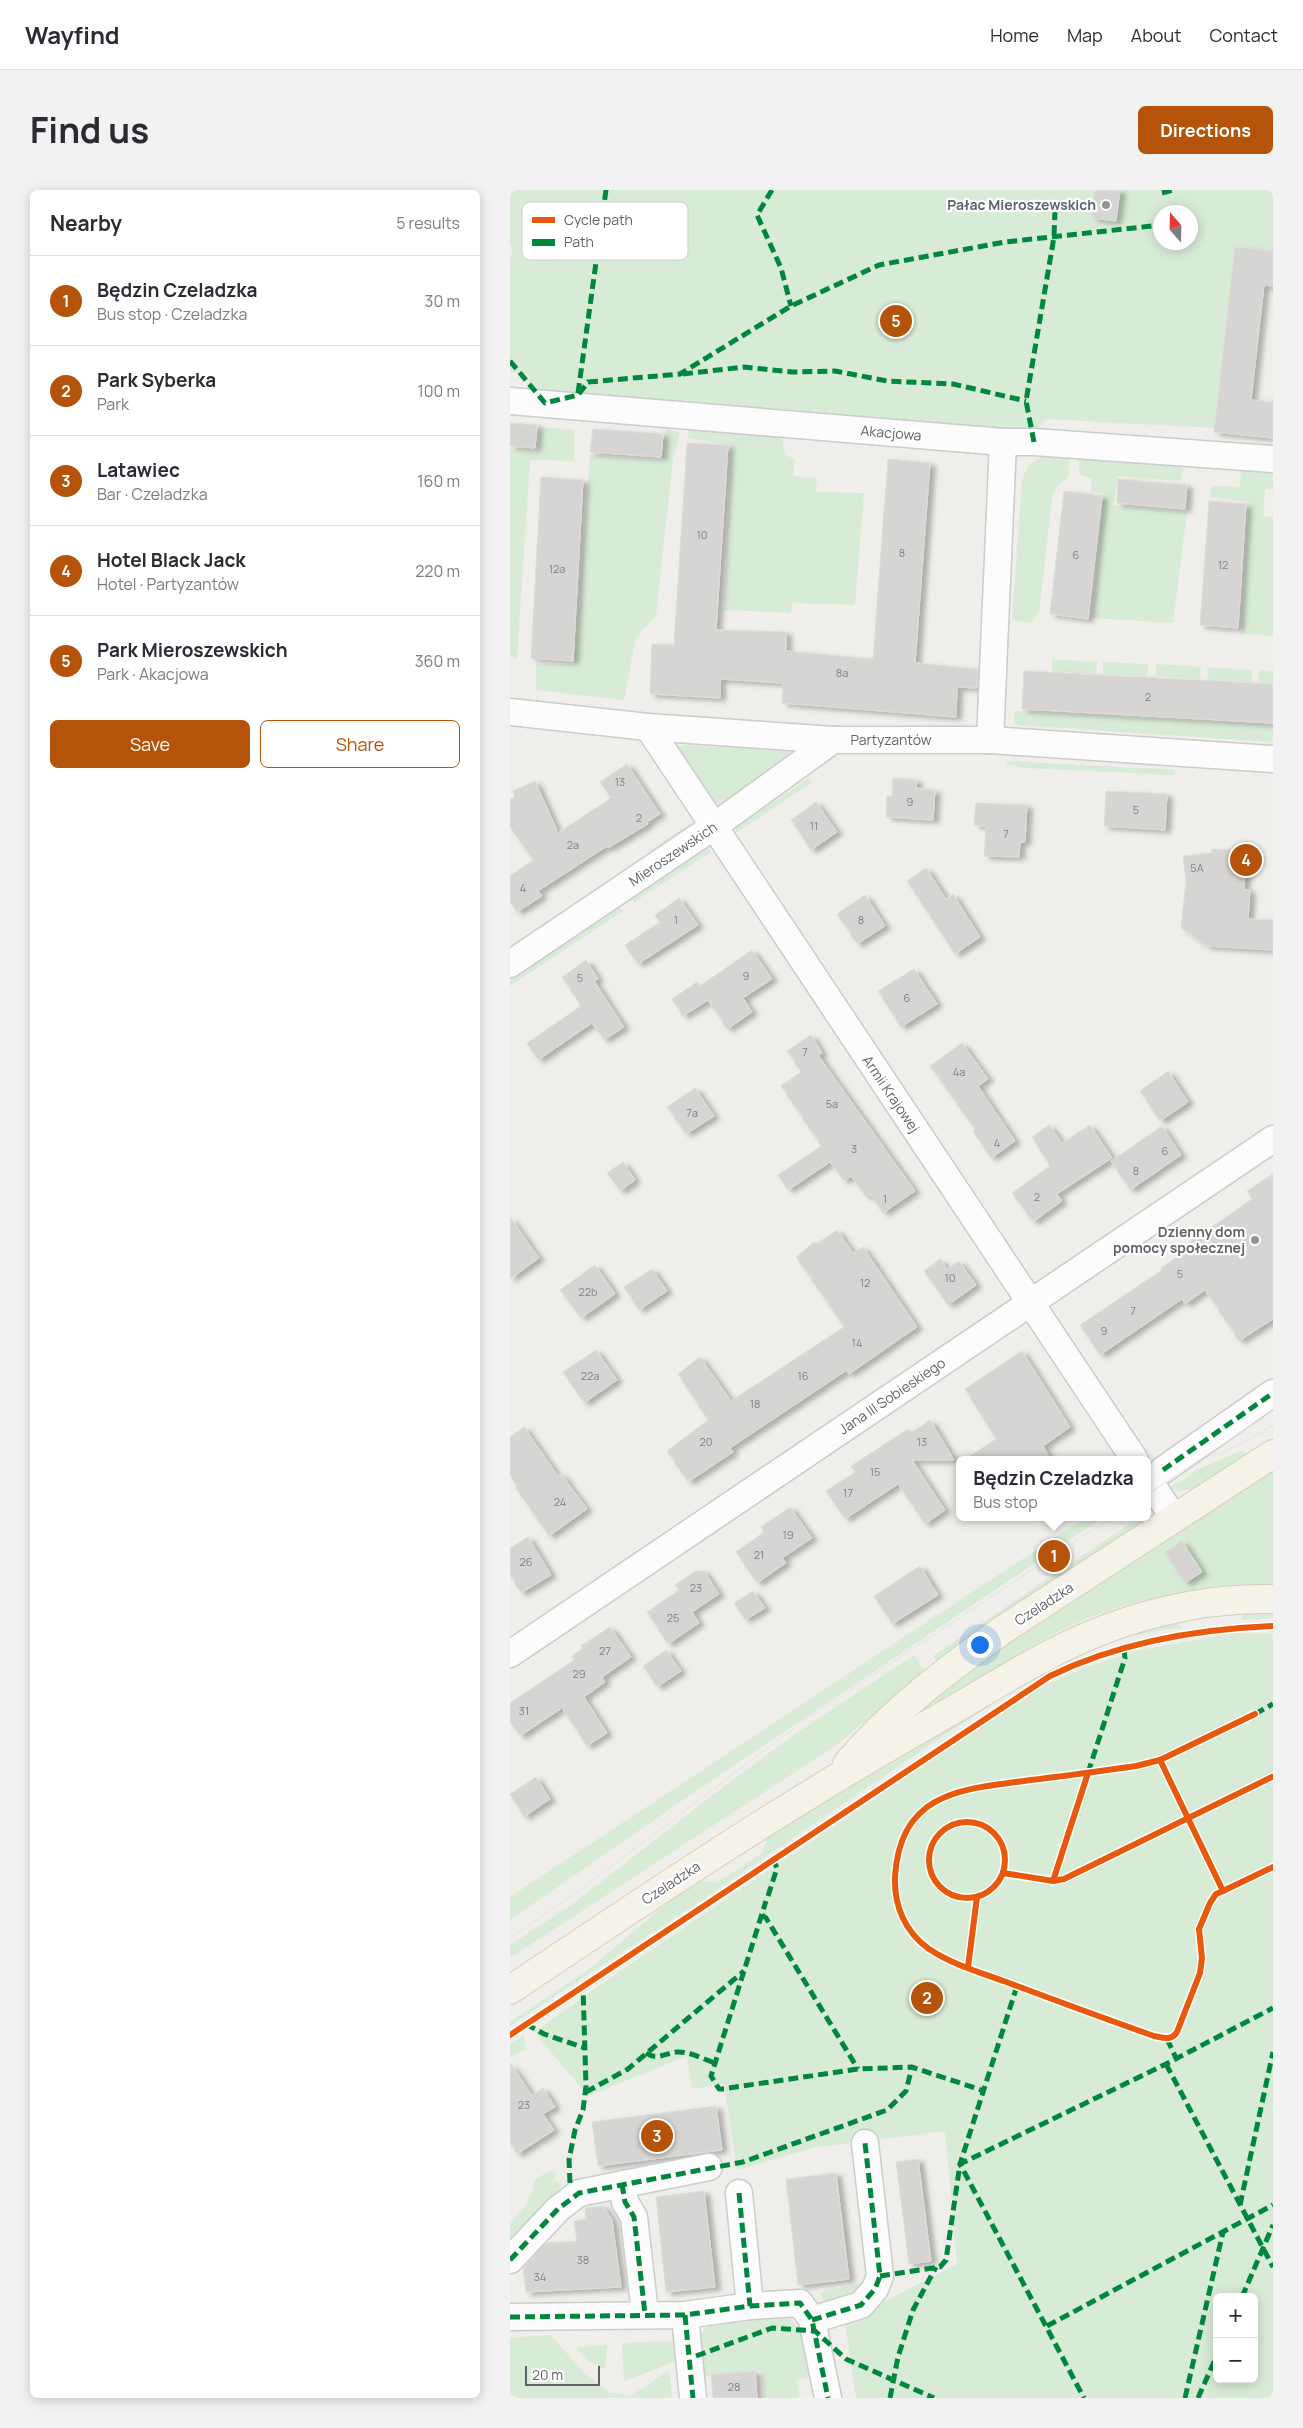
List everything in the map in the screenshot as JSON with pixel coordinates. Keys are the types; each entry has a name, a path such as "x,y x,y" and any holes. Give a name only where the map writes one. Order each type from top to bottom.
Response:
{"main road":[{"name":"Czeladzka","path":"834,1778 872,1734 954,1666 1004,1629 1273,1454"},
{"name":"Czeladzka","path":"510,1990 642,1901 834,1778 1044,1657 1089,1636 1138,1618 1215,1602 1273,1599"}],"street":[{"name":"Akacjowa","path":"510,401 1003,442 1034,442 1273,459"},
{"path":"990,740 1003,442"},
{"name":"Partyzantów","path":"510,712 648,727 833,740 990,740 1273,759"},
{"name":"Armii Krajowej","path":"648,727 1132,1456"},
{"name":"Mieroszewskich","path":"510,964 713,827 833,740"},
{"name":"Jana III Sobieskiego","path":"510,1654 1273,1139"},
{"path":"1174,1518 1155,1475 1273,1393"},
{"path":"812,2320 862,2306 875,2289 880,2276 865,2143"},
{"path":"510,2260 558,2209 579,2193 709,2167"},
{"path":"622,2184 626,2202 634,2217 645,2314"},
{"path":"739,2193 750,2306"},
{"path":"510,2318 685,2314 750,2306 800,2303 812,2320 828,2398"},
{"path":"685,2314 693,2398"}],"green space":[{"path":"510,190 1273,190 1273,251 1235,247 1215,428 1046,419 1035,433 578,395 532,388 527,374 510,372 510,260 513,247 510,245"},
{"path":"540,427 574,430 574,461 530,460 517,659 510,656 510,449 538,451"},
{"path":"666,428 680,433 673,459 656,616 636,637 624,700 536,690 536,664 574,664 590,455 662,460"},
{"path":"689,429 782,438 785,455 795,459 793,476 817,478 816,492 864,493 855,605 792,603 791,613 724,610 731,445 688,438"},
{"path":"1041,457 1069,457 1069,475 1053,492 1039,612 1031,623 1012,620 1022,480 1028,466"},
{"path":"1078,459 1183,465 1181,481 1118,476 1114,505 1187,512 1173,623 1092,618 1104,493 1091,492 1092,478 1080,475"},
{"path":"1241,467 1273,472 1273,489 1265,489 1263,516 1273,517 1273,636 1241,634 1249,502 1210,497 1211,486 1240,487"},
{"path":"1052,659 1097,662 1096,674 1052,671"},
{"path":"1103,662 1148,664 1147,676 1103,674"},
{"path":"1156,664 1201,667 1200,679 1156,676"},
{"path":"1208,667 1252,670 1252,682 1207,679"},
{"path":"1259,670 1273,671 1273,683 1258,682"},
{"path":"1014,711 1273,725 1273,742 1017,725 1014,724"},
{"path":"683,745 789,751 790,756 719,804 715,803 679,748"},
{"path":"1008,761 1175,770 1175,775 1025,768 1006,764"},
{"path":"810,777 811,783 736,833 735,828"},
{"path":"691,823 694,827 652,856 648,852"},
{"path":"706,846 711,852 634,902 630,896"},
{"path":"618,905 623,911 510,986 510,977"},
{"path":"1243,1450 1246,1454 1199,1486 1178,1491 1168,1489 1192,1474 1192,1472"},
{"path":"1273,1468 1273,1585 1221,1588 1171,1595 1146,1600 1096,1615 1043,1640 918,1715 918,1710 1025,1629"},
{"path":"1080,1521 1098,1521 696,1791 510,1920 510,1897"},
{"path":"1134,1521 1142,1521 1138,1526 938,1663 933,1656"},
{"path":"1273,1612 1273,1618 1241,1620 1244,1613"},
{"path":"1176,1622 1183,1628 1148,1632 1112,1642 1045,1670 940,1738 702,1900 510,2026 510,2022 589,1969 672,1899 700,1880 716,1883 763,1853 766,1838 1008,1685 1101,1642"},
{"path":"1236,1633 1273,1634 1273,2398 856,2398 845,2322 957,2264 945,2131 813,2148 737,2170 724,2084 692,2089 687,2056 588,2096 534,2032 630,1964 1039,1688 1084,1668 1140,1650"},
{"path":"914,1655 925,1672 835,1746 510,1958 510,1945 574,1903 710,1797 795,1734"},
{"path":"524,2035 525,2049 510,2058 510,2044"},
{"path":"549,2171 556,2172 551,2184 556,2180 562,2185 510,2242 510,2223 526,2204 532,2193 534,2180"},
{"path":"869,2282 862,2294 824,2303 820,2292"},
{"path":"790,2317 804,2335 813,2376 796,2380 800,2398 764,2398 761,2370 702,2377 698,2336 711,2323"},
{"path":"551,2335 584,2373 609,2392 631,2396 669,2370 672,2398 510,2398 510,2338"},
{"path":"674,2341 680,2345 682,2359 624,2381 622,2343"},
{"path":"607,2345 605,2369 588,2361 575,2347"}],"building":[{"name":"Pałac Mieroszewskich","path":"1095,190 1120,190 1116,221 1092,218"},
{"path":"1235,247 1273,251 1273,286 1264,285 1251,400 1273,402 1273,438 1214,432"},
{"path":"510,423 537,425 535,448 510,446"},
{"path":"593,429 663,434 661,457 590,452"},
{"path":"687,443 728,445 716,630 786,632 786,651 873,659 888,459 930,463 915,663 978,669 977,688 957,687 956,717 782,703 783,683 720,679 720,698 650,694 652,644 674,645"},
{"path":"541,477 583,480 573,661 531,658"},
{"path":"1118,479 1187,485 1185,509 1117,503"},
{"path":"1064,491 1102,496 1088,619 1050,614"},
{"path":"1209,501 1246,504 1238,628 1200,625"},
{"path":"1024,671 1273,684 1273,723 1022,709"},
{"path":"627,764 660,814 647,822 648,824 608,848 607,846 538,891 542,896 517,912 510,902 510,876 533,860 510,827 510,799 514,798 513,791 535,781 558,833 611,798 600,782"},
{"path":"893,778 917,780 916,788 935,790 933,820 886,817 887,796 892,796"},
{"path":"1106,791 1167,794 1165,830 1104,826"},
{"path":"816,802 837,832 811,850 791,820"},
{"path":"976,803 1027,805 1025,842 1020,842 1019,857 984,856 986,826 974,825"},
{"path":"1212,849 1246,851 1244,890 1250,890 1248,919 1273,920 1273,950 1207,946 1181,928 1186,882 1183,856 1211,853"},
{"path":"926,868 946,899 953,894 980,937 955,954 907,881"},
{"path":"865,895 885,926 857,944 837,914"},
{"path":"679,898 698,925 638,964 625,945 660,922 655,915"},
{"path":"752,950 772,979 743,998 752,1012 727,1029 708,1000 683,1016 672,999 697,982 700,986"},
{"path":"586,960 598,979 594,981 624,1027 604,1040 592,1023 538,1060 527,1043 581,1006 562,977"},
{"path":"914,969 937,1004 901,1027 878,991"},
{"path":"811,1035 822,1053 818,1055 915,1191 883,1213 870,1194 866,1197 851,1176 844,1181 830,1162 788,1190 778,1175 821,1146 781,1086 801,1072 787,1051"},
{"path":"962,1043 988,1079 978,1086 1015,1141 991,1158 973,1131 975,1129 930,1066"},
{"path":"1168,1071 1188,1102 1160,1121 1140,1091"},
{"path":"695,1088 714,1116 686,1134 667,1107"},
{"path":"1049,1125 1062,1143 1090,1125 1112,1158 1057,1194 1062,1201 1033,1222 1012,1193 1050,1166 1032,1137"},
{"path":"1162,1126 1181,1155 1130,1190 1111,1161"},
{"path":"623,1162 635,1180 620,1191 607,1173"},
{"path":"1273,1174 1273,1319 1239,1341 1205,1290 1185,1304 1182,1299 1100,1355 1080,1325 1162,1270 1161,1268 1182,1254 1179,1250 1252,1199 1247,1191"},
{"path":"510,1217 539,1258 510,1279"},
{"path":"837,1230 853,1253 863,1247 917,1327 849,1374 847,1370 730,1448 733,1452 688,1482 667,1451 708,1420 678,1374 700,1357 731,1401 844,1327 796,1257 814,1242 816,1244"},
{"path":"940,1259 947,1269 959,1261 976,1285 948,1305 924,1271"},
{"path":"595,1265 615,1294 581,1318 560,1290"},
{"path":"652,1269 667,1291 639,1310 624,1287"},
{"path":"596,1350 617,1380 584,1403 563,1372"},
{"path":"1022,1351 1070,1427 1043,1446 1049,1456 970,1456 996,1439 965,1389"},
{"path":"930,1420 954,1460 912,1460 945,1510 925,1524 898,1484 845,1519 826,1491 855,1472 851,1466 908,1429 911,1433"},
{"path":"524,1427 558,1476 561,1474 587,1509 549,1536 515,1487 517,1486 510,1475 510,1437"},
{"path":"790,1507 812,1538 782,1558 786,1563 757,1583 736,1552 764,1532 761,1527"},
{"path":"528,1537 551,1575 521,1593 510,1575 510,1548"},
{"path":"1182,1541 1202,1572 1185,1583 1165,1552"},
{"path":"920,1566 938,1595 892,1624 874,1596"},
{"path":"696,1571 704,1571 719,1594 692,1612 699,1623 668,1644 647,1612 679,1590 675,1585"},
{"path":"753,1591 765,1608 745,1620 734,1603"},
{"path":"610,1627 631,1657 602,1677 605,1682 584,1697 607,1733 587,1746 562,1708 520,1736 510,1721 510,1703 574,1660 572,1656 583,1648 581,1646"},
{"path":"666,1650 681,1671 657,1687 643,1666"},
{"path":"536,1777 550,1799 524,1817 510,1794"},
{"path":"510,2063 532,2095 543,2088 555,2107 543,2114 554,2130 517,2154 510,2143"},
{"path":"716,2106 722,2150 598,2166 592,2122"},
{"path":"918,2159 931,2261 909,2264 896,2162"},
{"path":"836,2173 849,2279 798,2285 786,2179"},
{"path":"704,2191 715,2287 666,2292 656,2197"},
{"path":"603,2206 612,2220 621,2287 526,2292 523,2268 546,2243 577,2241 574,2221 586,2219 585,2208"},
{"path":"755,2371 757,2398 713,2398 711,2375"}],"tram line":[{"path":"1151,1492 1273,1411"},
{"path":"1213,1456 1244,1442 1273,1425"},
{"path":"510,1938 580,1890 802,1722 1106,1521"}],"railway":[{"path":"1104,2025 1108,2012"}],"marked path":[{"path":"604,202 606,190"},
{"path":"772,190 757,215 781,268 791,306"},
{"path":"1162,193 1173,190"},
{"path":"1034,442 1026,401 1054,237 1055,210"},
{"path":"510,361 545,403 578,395 588,382 680,374 791,306 879,265 1005,242 1153,226"},
{"path":"578,393 596,260"},
{"path":"683,374 744,367 792,372 835,371 887,381 953,384 1026,401"},
{"path":"1163,1470 1273,1393"},
{"path":"1088,1773 1125,1658 1124,1650"},
{"path":"1255,1714 1273,1704"},
{"path":"768,1896 777,1868 773,1859"},
{"path":"724,2089 719,2089 711,2076 766,1901"},
{"path":"762,1915 766,1918 858,2069"},
{"path":"586,2092 628,2069 744,1971"},
{"path":"570,2183 569,2160 575,2130 583,2110 586,2086 583,1986"},
{"path":"1017,1986 960,2164 1084,2398"},
{"path":"880,2276 940,2267 946,2260 960,2164 1166,2064 1273,2008"},
{"path":"526,2024 544,2034 585,2048"},
{"path":"1167,2039 1176,2058"},
{"path":"646,2053 657,2056 682,2052 715,2063"},
{"path":"1240,2205 1273,2052"},
{"path":"1166,2064 1273,2267"},
{"path":"729,2088 858,2069 912,2067 984,2091"},
{"path":"510,2260 558,2209 579,2193 743,2162 887,2110 906,2091 912,2067"},
{"path":"812,2320 861,2305 875,2289 880,2276 865,2143"},
{"path":"622,2184 625,2202 634,2217 645,2314"},
{"path":"739,2193 750,2306"},
{"path":"1047,2326 1273,2205"},
{"path":"1244,2293 1273,2225"},
{"path":"1185,2398 1223,2232"},
{"path":"890,2398 898,2357 913,2310 936,2267"},
{"path":"510,2317 685,2315 750,2306 800,2303 812,2320 828,2398"},
{"path":"685,2315 693,2398"},
{"path":"696,2356 772,2328 815,2331 846,2359 934,2398"},
{"path":"1198,2398 1213,2364"}],"cycle path":[{"path":"510,2035 1050,1676 1076,1664 1131,1646 1187,1634 1273,1626"},
{"path":"1223,1891 1160,1760 1255,1714"},
{"path":"1160,1760 1136,1766 982,1787 959,1792 939,1800 922,1811 909,1827 899,1849 895,1877 899,1908 913,1935 938,1955 958,1964 1154,2036 1170,2038 1177,2032 1200,1973 1202,1958 1199,1929 1210,1903 1216,1894 1273,1867"},
{"path":"1053,1881 1088,1773"},
{"path":"1003,1873 1053,1881 1064,1879 1272,1777"},
{"path":"967,1822 981,1825 994,1833 1002,1846 1005,1860 1002,1874 994,1887 981,1895 967,1898 953,1895 940,1887 932,1874 929,1860 932,1846 940,1833 953,1825 967,1822"},
{"path":"968,1967 977,1897"}],"place":[{"name":"Pałac Mieroszewskich","path":"1106,205"},
{"name":"Park Mieroszewskich","path":"896,321"},
{"name":"Hotel Black Jack","path":"1246,860"},
{"name":"Dzienny dom pomocy społecznej","path":"1255,1240"},
{"name":"Będzin Czeladzka","path":"1054,1556"},
{"name":"Park Syberka","path":"927,1998"},
{"name":"Latawiec","path":"657,2136"}]}
